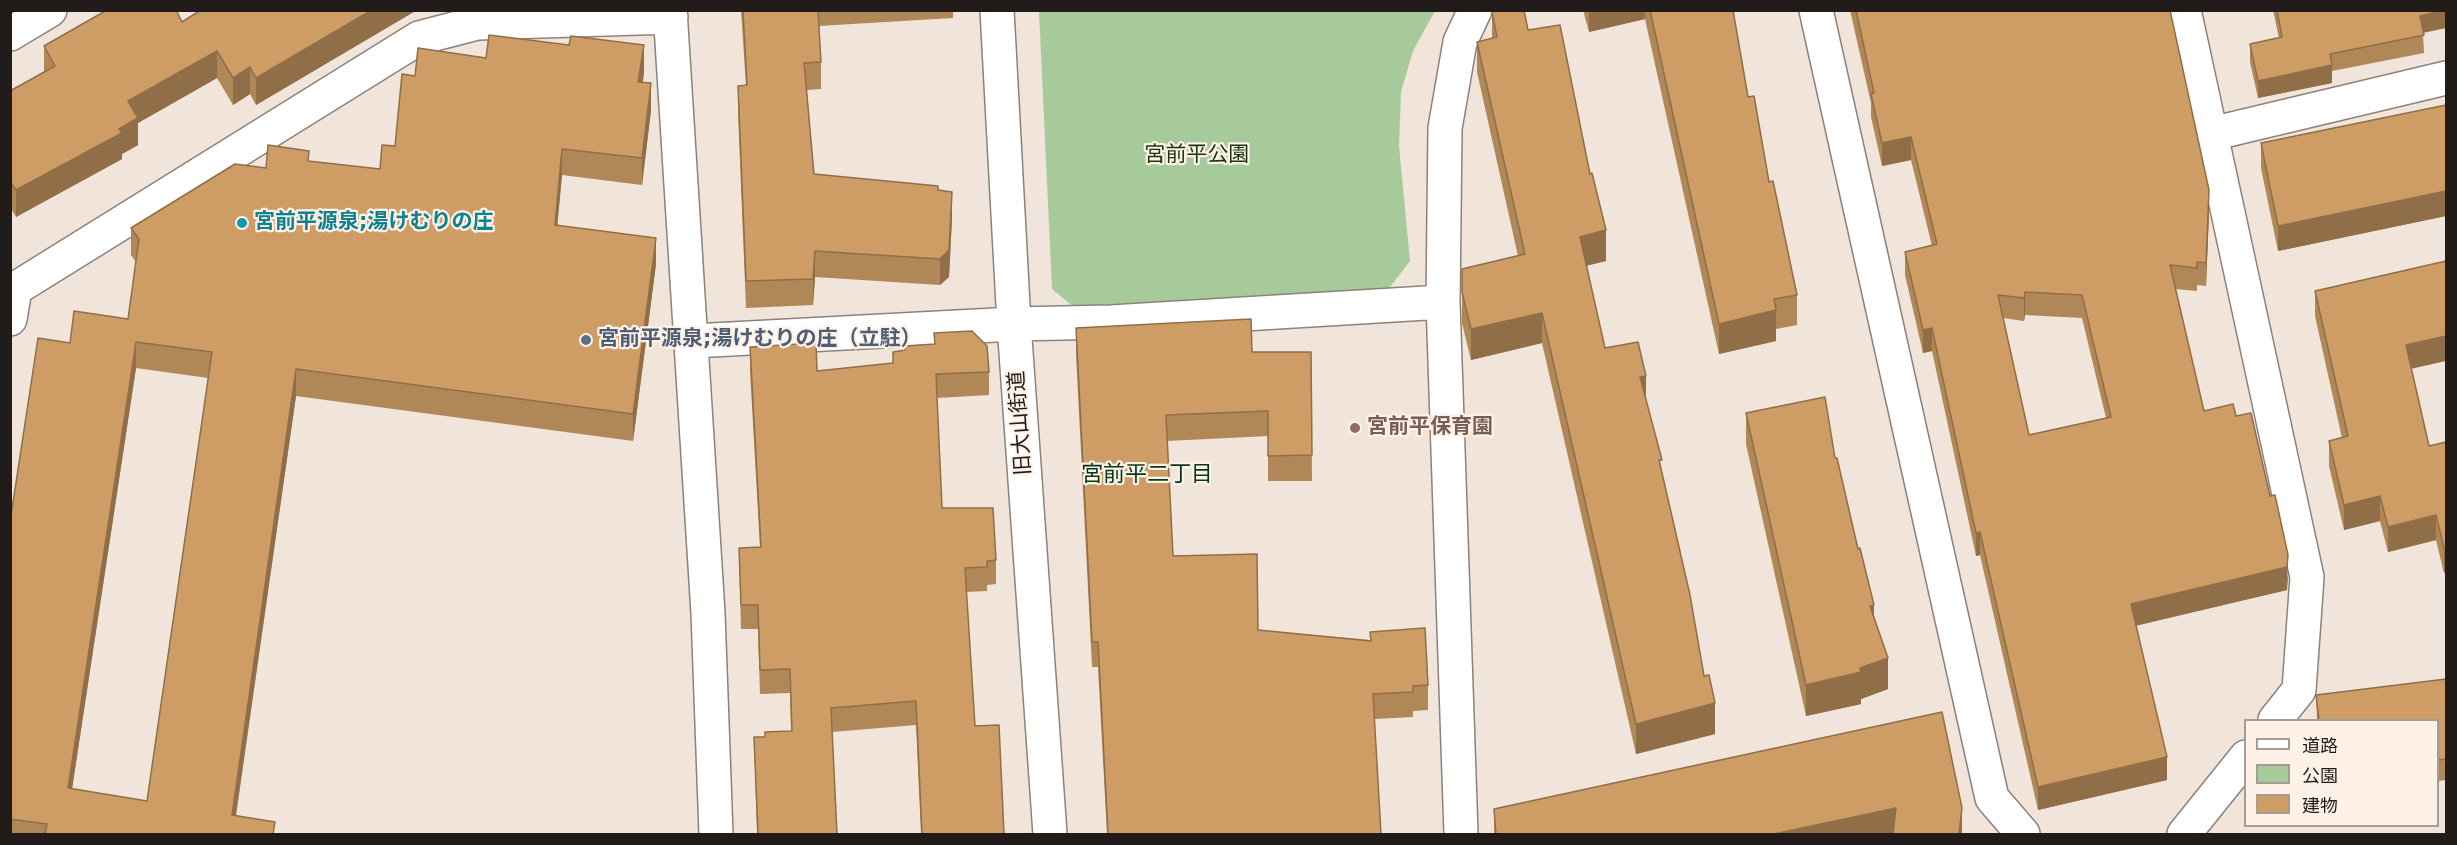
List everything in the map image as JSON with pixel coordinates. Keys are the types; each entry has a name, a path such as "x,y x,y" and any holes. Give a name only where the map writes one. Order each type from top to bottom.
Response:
{"street":[{"path":"10,34 50,10"},
{"name":"旧大山街道","path":"997,10 1014,324 1050,834"},
{"path":"1461,834 1443,302 1445,128 1460,42 1475,10"},
{"path":"1816,10 1992,798 2023,834"},
{"path":"2184,10 2307,577 2300,690 2276,719"},
{"path":"10,319 15,289 419,38 477,23 670,14 693,341 708,613 716,834"},
{"path":"2211,134 2446,78"},
{"path":"693,341 1014,324 1111,322 1443,302"},
{"path":"2184,834 2244,759"}],"green space":[{"name":"宮前平公園","path":"1039,11 1435,11 1413,51 1401,92 1399,146 1410,261 1387,291 1075,308 1052,289"}],"building":[{"path":"107,10 176,10 182,22 201,10 372,10 256,78 250,67 233,78 217,51 128,101 138,118 119,129 122,133 16,190 10,181 10,91 55,66 44,46"},
{"path":"743,10 818,10 821,62 804,63 814,174 938,186 938,190 952,192 949,250 940,259 815,251 813,279 746,281 738,86 747,85"},
{"path":"1524,10 1528,30 1560,25 1590,174 1592,173 1606,230 1580,237 1605,348 1638,342 1646,376 1640,377 1662,460 1659,460 1690,595 1704,676 1709,675 1715,703 1636,724 1542,313 1471,329 1462,292 1462,269 1525,254 1477,42 1497,37 1492,12"},
{"path":"1650,10 1733,10 1748,97 1754,96 1769,182 1773,181 1797,295 1774,299 1776,310 1719,324"},
{"path":"1856,10 2170,10 2209,190 2206,263 2197,262 2197,268 2170,265 2204,411 2233,404 2236,416 2251,413 2270,496 2275,495 2288,555 2287,567 2131,604 2167,757 2038,787 1980,532 1976,533 1932,328 1923,330 1905,252 1937,244 1911,137 1882,143 1871,94 1874,93","holes":["2025,292 2082,295 2111,417 2029,435 1998,295 2024,298"]},
{"path":"2277,10 2444,10 2420,16 2424,35 2330,54 2332,65 2258,81 2250,44 2282,37"},
{"path":"489,35 569,45 571,36 644,45 638,82 651,83 642,158 562,149 555,225 656,238 633,414 296,369 232,815 275,822 273,834 45,834 47,824 10,819 10,522 38,338 70,343 74,311 128,319 139,239 131,228 235,164 266,168 268,145 309,151 308,161 380,169 382,145 395,146 402,74 415,76 418,48 486,58","holes":["136,342 212,352 147,801 68,788"]},
{"path":"2446,105 2446,191 2278,226 2261,143"},
{"path":"2446,261 2446,336 2406,345 2429,446 2446,442 2446,547 2444,548 2436,515 2388,527 2380,496 2344,505 2329,441 2348,436 2315,291"},
{"path":"1251,319 1252,352 1311,352 1312,455 1268,456 1268,411 1166,415 1173,556 1257,554 1258,630 1371,641 1370,632 1425,628 1428,685 1413,686 1413,692 1373,694 1381,834 1108,834 1098,642 1092,642 1076,328"},
{"path":"972,331 987,346 989,372 936,374 942,508 993,508 996,560 987,561 987,567 965,568 975,726 999,725 1004,834 922,834 916,701 831,708 837,834 758,834 754,737 765,737 765,732 792,731 790,669 760,670 758,605 741,605 739,548 761,547 750,347 816,343 817,371 893,363 893,352 905,350 905,346 935,344 934,333"},
{"path":"1825,397 1835,458 1837,458 1858,549 1860,548 1874,605 1870,606 1888,658 1860,668 1861,672 1806,685 1746,413"},
{"path":"2446,679 2446,759 2439,760 2439,719 2319,719 2316,695"},
{"path":"1942,712 1962,808 1959,834 1893,834 1896,808 1774,834 1496,834 1494,809"}],"place":[{"name":"宮前平源泉;湯けむりの庄","path":"242,223"},
{"name":"宮前平源泉;湯けむりの庄（立駐）","path":"586,340"},
{"name":"宮前平保育園","path":"1355,428"}],"district":[{"name":"宮前平二丁目","path":"1147,475"}]}
